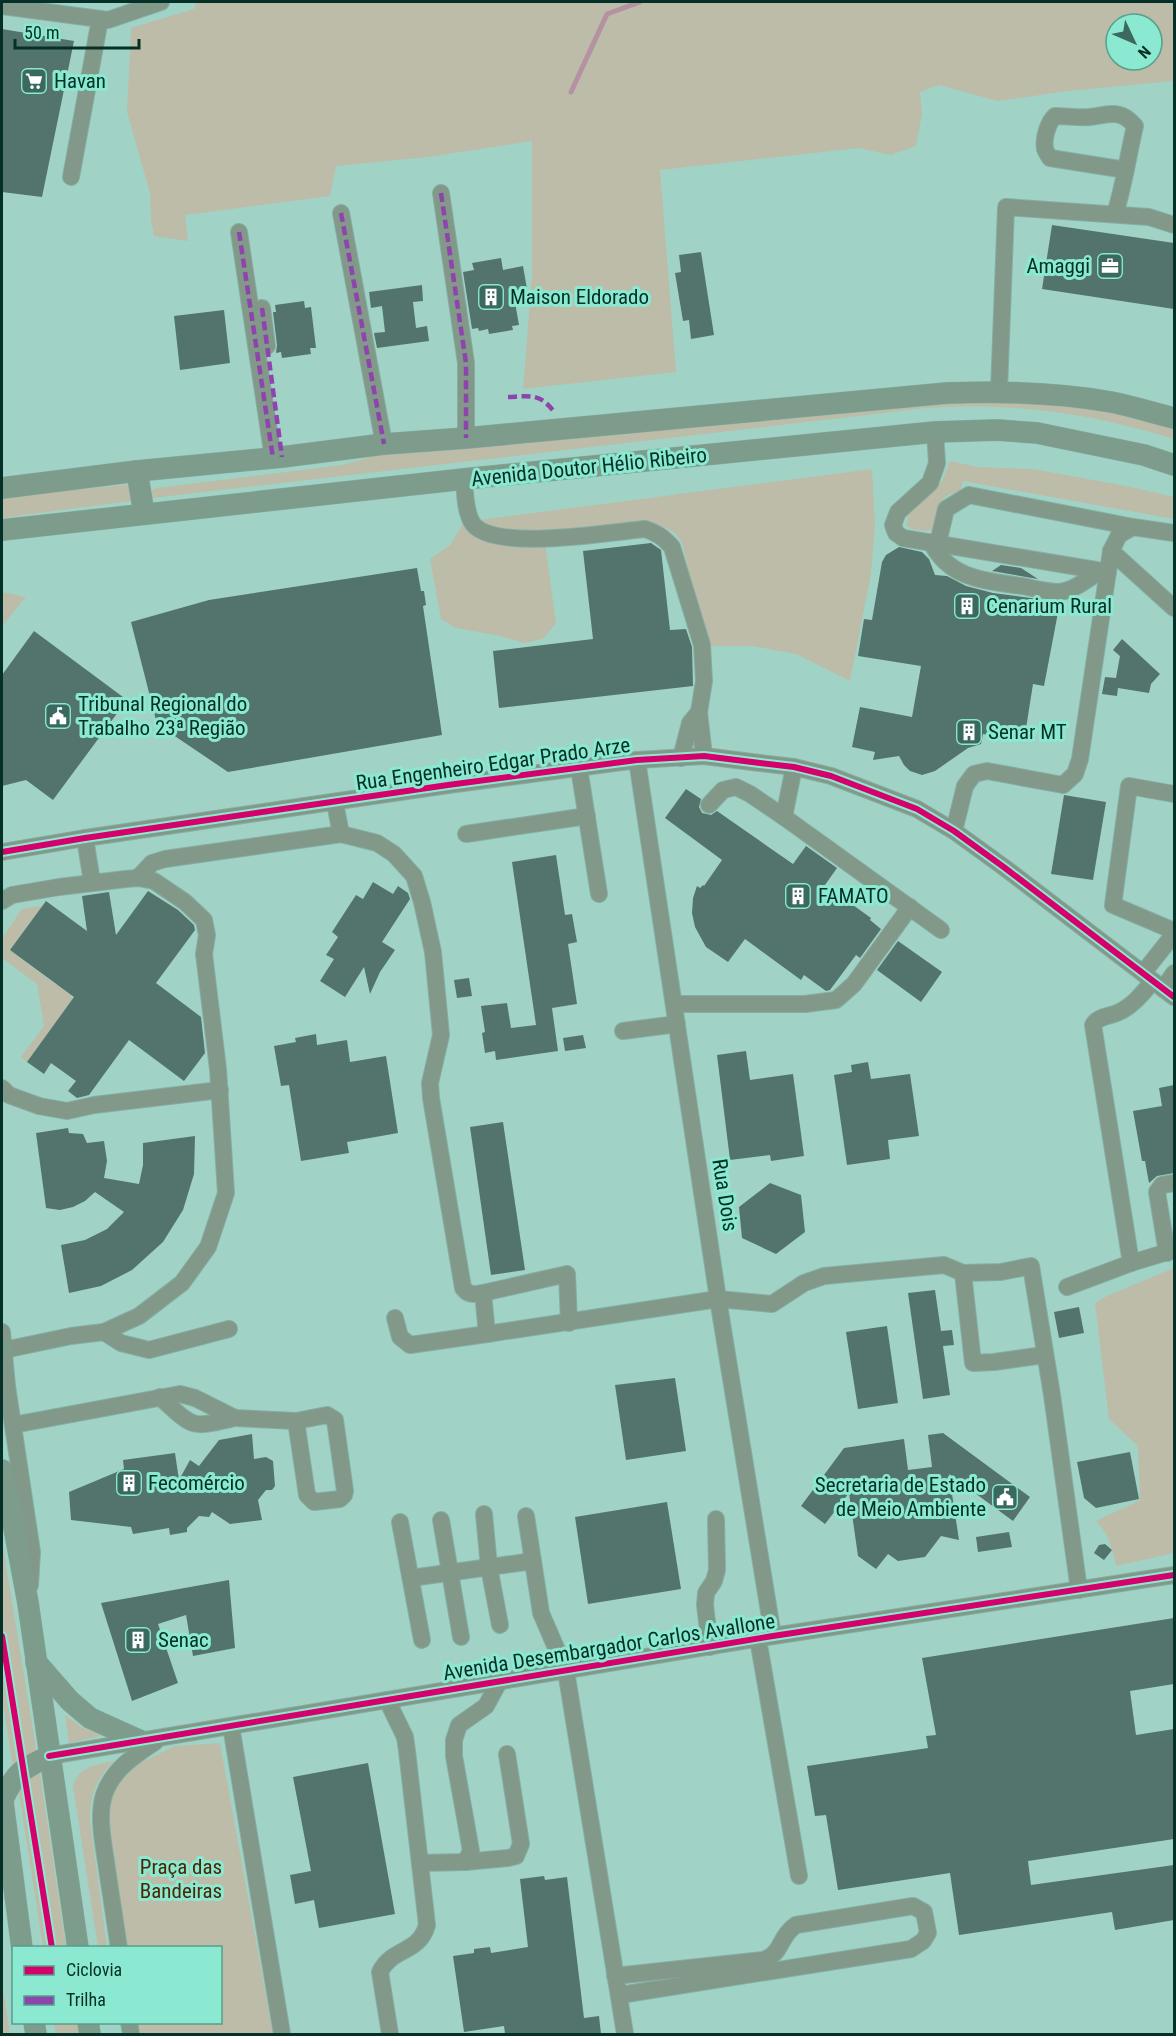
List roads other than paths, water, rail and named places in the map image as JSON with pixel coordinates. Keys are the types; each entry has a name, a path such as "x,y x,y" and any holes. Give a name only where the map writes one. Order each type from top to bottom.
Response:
{"main road":[{"name":"Avenida Doutor Hélio Ribeiro","path":"2,488 384,444 947,393 1031,393 1110,402 1174,418"},
{"name":"Avenida Doutor Hélio Ribeiro","path":"2,530 464,479 935,432 997,430 1037,433 1144,455 1174,465"},
{"path":"137,471 144,514"},
{"path":"2,1470 28,1603 78,1946"},
{"path":"36,1662 70,1701 90,1718 141,1741"},
{"path":"22,1946 2,1798 19,1772 49,1756"}],"street":[{"path":"2,6 41,7 108,20 161,2"},
{"path":"71,177 100,19"},
{"path":"1115,214 1126,170 1135,126 1127,117 1109,113 1089,117 1055,116 1051,119 1046,133 1045,149 1050,158 1126,170"},
{"path":"441,193 466,363 466,438"},
{"path":"999,392 1006,207 1149,217 1174,225"},
{"path":"341,213 384,444"},
{"path":"238,232 278,457"},
{"path":"262,308 278,457"},
{"path":"935,432 937,463 930,483 898,512 893,525 896,533 903,538 1104,572"},
{"path":"464,479 469,511 474,524 488,534 532,540 645,529 658,534 672,547 702,645 704,681 699,712 704,756"},
{"path":"1104,572 1059,592 980,580 955,571 936,552 934,543 946,509 969,495 1174,533"},
{"path":"954,831 965,786 974,774 987,771 1063,785 1075,774 1080,759 1104,572 1119,535 1133,526"},
{"path":"1111,551 1174,608"},
{"path":"681,758 690,723 699,712"},
{"name":"Rua Engenheiro Edgar Prado Arze","path":"2,852 448,785 637,760 704,756 794,767 831,776 917,809 954,831 1158,985"},
{"name":"Rua Dois","path":"637,760 718,1299 799,1876"},
{"path":"784,817 794,767"},
{"path":"579,768 599,894"},
{"path":"1158,985 1174,932 1113,905 1130,786 1174,794"},
{"path":"709,805 723,790 736,787 750,794 941,930"},
{"path":"335,803 341,834"},
{"path":"466,834 587,816"},
{"path":"138,878 152,863 165,859 341,834 377,843 394,854 414,876 433,952 441,1035 430,1083 431,1098 464,1288 471,1294 483,1293 567,1274 569,1323"},
{"path":"85,838 92,882"},
{"path":"2,901 12,895 92,882 138,878 160,883 204,920 207,935 204,954 220,1090 226,1193 208,1247 183,1282 140,1316 104,1332 2,1344 32,1552 28,1603"},
{"path":"674,1004 805,1004 836,1000 854,984 910,907"},
{"path":"1131,1263 1093,1025 1099,1018 1119,1012 1174,973"},
{"path":"623,1031 677,1024"},
{"path":"2,1088 9,1095 39,1106 67,1111 94,1105 220,1090"},
{"path":"1067,1287 1131,1263 1171,1252 1157,1192 1162,1185 1174,1183"},
{"path":"394,1318 400,1337 410,1345 718,1299 772,1304 804,1283 824,1276 944,1265 963,1273 1000,1272 1031,1266 1052,1395 1079,1590"},
{"path":"963,1273 973,1363 1044,1355"},
{"path":"483,1293 487,1335"},
{"path":"104,1332 121,1343 149,1350 230,1329"},
{"path":"13,1425 180,1394 195,1398 236,1418"},
{"path":"160,1397 185,1420 193,1424 203,1425 236,1418 296,1421 327,1415 335,1420 345,1491 340,1499 314,1502 307,1495 296,1421"},
{"path":"484,1514 489,1567 500,1625"},
{"path":"526,1516 541,1614 566,1671 625,2034"},
{"path":"710,1647 705,1605 706,1593 714,1581 717,1570 716,1519"},
{"path":"441,1520 461,1637"},
{"path":"400,1522 422,1640"},
{"path":"411,1578 533,1561"},
{"name":"Avenida Desembargador Carlos Avallone","path":"49,1756 765,1638 1174,1575"},
{"path":"465,1862 471,1851 454,1756 455,1733 459,1725 486,1706 499,1682"},
{"path":"387,1700 405,1737 408,1751 427,1925 424,1936 389,1959 380,1972 390,2034"},
{"path":"231,1726 282,2034"},
{"path":"119,1946 101,1808 111,1780 122,1766 136,1754 164,1737"},
{"path":"420,1863 465,1862 516,1856 521,1844 507,1754"},
{"path":"615,1976 763,1960 776,1954 785,1935 796,1925 913,1906 924,1912 928,1932 923,1941 911,1949 620,1995"}],"waterway":[{"path":"571,92 607,14 640,2"}],"place":[{"name":"Havan","path":"34,81"},
{"name":"Amaggi","path":"1110,266"},
{"name":"Maison Eldorado","path":"491,297"},
{"name":"Cenarium Rural","path":"967,606"},
{"name":"Tribunal Regional do Trabalho 23ª Região","path":"58,716"},
{"name":"Senar MT","path":"969,732"},
{"name":"FAMATO","path":"798,896"},
{"name":"Fecomércio","path":"129,1483"},
{"name":"Secretaria de Estado de Meio Ambiente","path":"1005,1497"},
{"name":"Senac","path":"138,1640"}],"park label":[{"name":"Praça das Bandeiras","path":"181,1879"}]}
